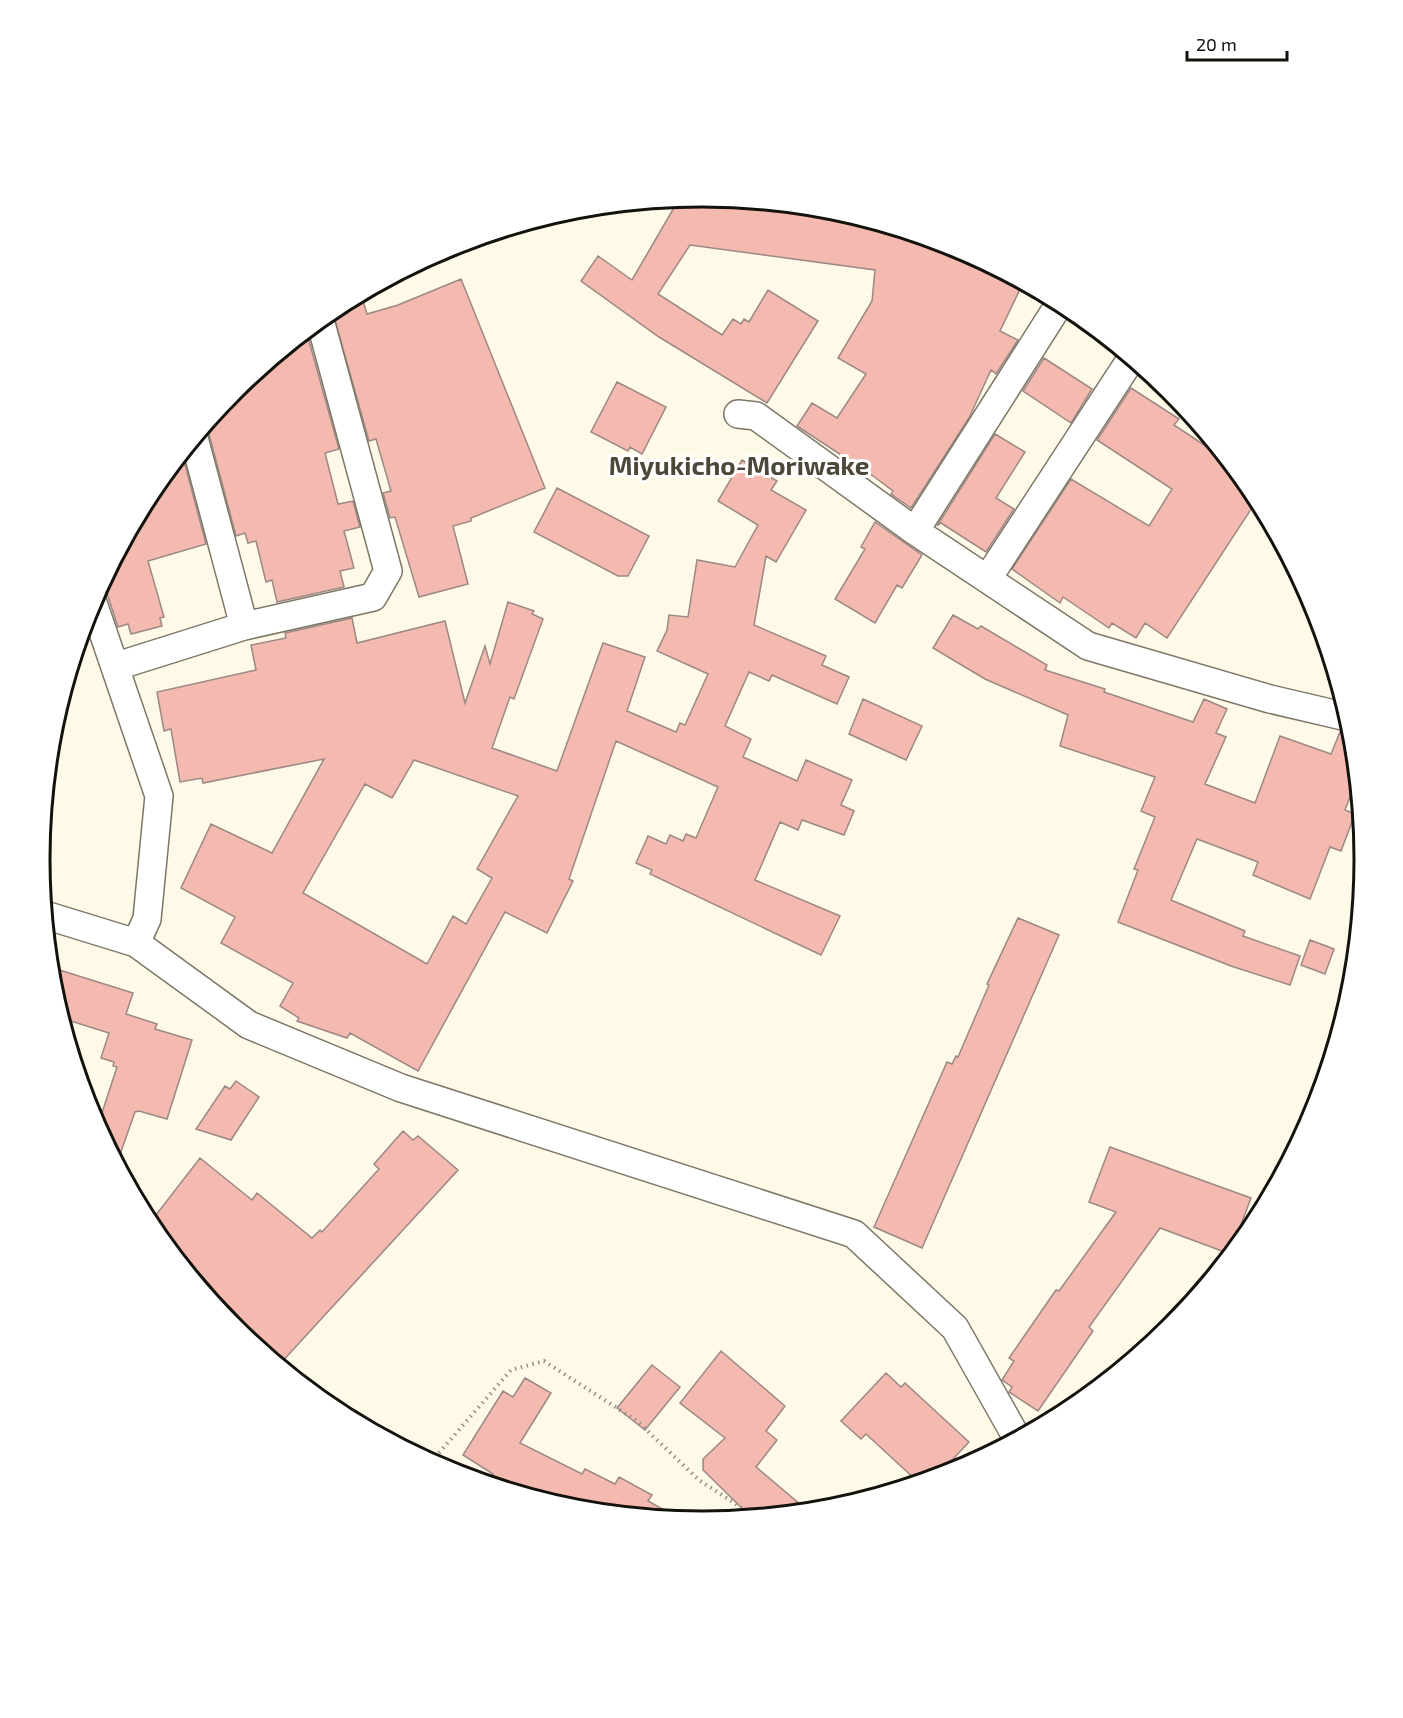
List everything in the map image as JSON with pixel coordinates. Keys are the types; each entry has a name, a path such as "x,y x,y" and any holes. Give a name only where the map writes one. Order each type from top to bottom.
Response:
{"street":[{"path":"915,531 1055,311"},
{"path":"117,666 244,626 373,597 388,571 322,329"},
{"path":"988,578 1126,365"},
{"path":"738,414 756,416 915,531 1088,646 1270,699 1337,715"},
{"path":"196,447 244,626"},
{"path":"98,613 159,796 147,919 136,943"},
{"path":"52,917 136,943 249,1024 401,1088 854,1234 955,1328 1013,1432"}],"path":[{"path":"438,1455 511,1370 544,1361 637,1422 699,1480 745,1510"}],"building":[{"path":"674,208 744,208 787,213 870,229 911,242 990,274 1020,290 1000,331 1018,340 996,374 991,370 969,418 911,508 891,494 893,491 873,476 797,426 812,403 837,418 866,374 838,358 872,301 875,270 690,245 658,294 722,335 733,319 741,324 744,319 749,322 768,290 818,321 767,403 659,337 581,281 598,256 632,280"},
{"path":"461,279 545,488 471,518 471,521 453,526 468,584 419,597 395,517 390,518 383,493 391,491 376,439 369,441 335,320 363,302 367,314 398,305"},
{"path":"309,339 339,449 325,453 338,504 353,501 360,527 344,531 354,568 340,571 344,587 277,602 272,580 266,582 256,541 248,543 245,533 236,536 209,434 240,398"},
{"path":"1044,358 1092,389 1071,423 1023,391"},
{"path":"617,382 666,407 642,454 630,447 628,451 591,432"},
{"path":"1131,388 1179,419 1174,425 1206,446 1251,509 1167,638 1145,623 1136,638 1112,623 1109,628 1063,597 1060,603 1012,569 1071,479 1149,526 1172,489 1097,440"},
{"path":"995,434 1025,452 996,498 1014,509 986,552 941,523 937,526"},
{"path":"742,460 777,481 771,490 806,510 776,562 766,556 754,625 826,656 822,665 849,677 837,704 772,675 769,681 749,672 725,726 751,739 743,757 797,781 806,760 852,780 841,805 854,811 844,835 802,820 798,830 780,822 755,880 840,916 821,955 650,874 652,870 636,863 648,836 666,844 670,835 683,841 686,834 696,838 718,787 616,741 569,879 573,881 547,933 505,912 418,1071 350,1033 347,1038 297,1021 299,1018 280,1006 293,983 221,943 235,917 181,888 211,824 272,853 324,759 203,783 202,778 180,782 171,729 164,731 157,692 256,670 251,645 286,638 285,633 352,618 357,643 445,621 465,703 485,646 490,664 508,602 534,611 532,614 543,619 514,699 510,697 492,748 557,771 603,643 645,657 627,711 676,732 680,723 685,725 708,674 657,651 667,630 669,615 688,617 697,560 735,567 758,525 718,501","holes":["414,760 518,796 477,869 492,878 466,924 453,916 427,964 303,893 365,784 392,798"]},
{"path":"184,462 206,544 148,561 164,617 160,618 162,626 131,634 128,624 118,627 107,593 137,533"},
{"path":"557,488 649,536 628,576 618,576 534,532"},
{"path":"875,522 922,555 902,588 897,585 875,623 835,599 865,549 861,547"},
{"path":"953,615 978,629 981,626 1047,665 1045,670 1105,689 1104,692 1193,722 1204,699 1227,709 1216,733 1226,737 1205,784 1255,803 1280,736 1331,754 1341,732 1350,796 1345,810 1352,813 1352,821 1341,851 1330,847 1310,899 1253,875 1258,862 1197,839 1171,900 1245,931 1243,936 1300,956 1290,985 1231,966 1118,922 1138,870 1134,869 1155,817 1141,811 1155,777 1060,746 1068,715 985,679 933,648"},
{"path":"863,699 922,726 906,760 849,734"},
{"path":"1018,918 1059,935 922,1248 874,1227 947,1062 952,1064 956,1056 958,1057 989,985 987,984"},
{"path":"1310,940 1334,949 1325,974 1301,965"},
{"path":"59,970 133,993 126,1014 157,1024 155,1029 192,1040 167,1119 139,1111 135,1112 120,1153 101,1114 117,1067 113,1066 114,1062 101,1058 109,1033 70,1021"},
{"path":"236,1081 259,1097 231,1140 196,1129 225,1086 230,1089"},
{"path":"403,1131 413,1140 418,1136 458,1170 284,1359 240,1320 211,1289 156,1215 200,1158 252,1200 257,1193 312,1238 320,1230 322,1232 379,1169 374,1164"},
{"path":"1110,1147 1251,1198 1241,1226 1222,1251 1160,1228 1089,1327 1093,1331 1038,1411 1009,1392 1012,1387 1002,1380 1014,1361 1009,1358 1056,1290 1059,1291 1116,1212 1089,1202"},
{"path":"721,1351 785,1406 766,1431 777,1440 756,1467 799,1503 744,1510 703,1470 703,1459 725,1438 680,1403"},
{"path":"652,1365 680,1387 645,1430 617,1408"},
{"path":"886,1373 901,1387 905,1383 969,1442 951,1461 911,1476 866,1434 861,1439 841,1421"},
{"path":"525,1378 551,1393 520,1443 582,1474 585,1469 615,1484 619,1477 652,1495 648,1501 664,1510 616,1505 533,1489 492,1476 493,1474 463,1455 503,1391 513,1397"}],"district":[{"name":"Miyukicho-Moriwake","path":"739,464"}]}
